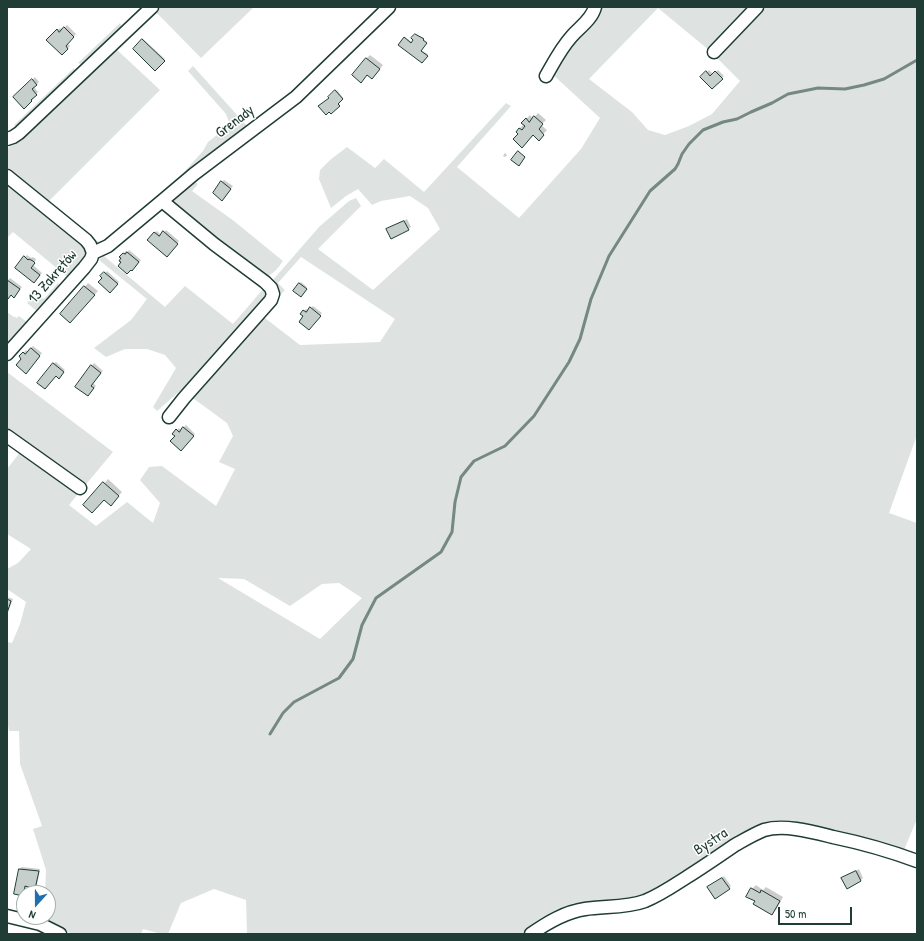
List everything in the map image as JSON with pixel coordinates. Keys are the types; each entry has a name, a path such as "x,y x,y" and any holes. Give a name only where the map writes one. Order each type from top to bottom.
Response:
{"street":[{"path":"7,139 19,134 152,7"},
{"name":"Grenady","path":"93,253 108,246 194,174 296,97 389,7"},
{"path":"546,76 561,50 594,11 595,7"},
{"path":"714,52 757,7"},
{"name":"13 Zakrętów","path":"7,176 86,240 93,253 84,268 7,354"},
{"path":"162,201 214,244 265,282 271,288 273,294 271,300 169,417"},
{"path":"7,436 80,488"},
{"name":"Bystra","path":"531,934 555,918 570,912 639,903 657,896 736,845 765,830 780,828 798,829 861,843 917,861"},
{"path":"7,916 40,924 60,934"}],"shaded area":[{"path":"157,7 254,7 201,58 154,10"},
{"path":"379,7 383,7 286,99 107,243 99,245 95,244 91,239 99,242 105,241 183,173 203,151 208,142 226,128 229,122 226,114 188,71 193,66 247,126 299,85"},
{"path":"598,7 753,7 710,51 658,8 589,79 632,112 648,130 665,135 689,126 712,114 740,81 714,55 762,7 917,7 917,435 889,513 917,523 917,819 904,850 863,837 798,823 764,825 741,834 653,892 620,900 574,903 541,918 521,934 247,934 246,900 214,889 181,903 168,934 161,934 143,929 141,934 72,934 55,925 56,925 56,885 45,885 46,870 33,829 42,826 20,764 19,731 9,731 7,719 7,642 12,643 20,624 26,602 7,589 7,569 18,563 31,549 7,534 7,469 21,451 77,489 78,494 69,505 96,526 127,502 153,523 160,503 140,480 149,467 162,466 216,506 235,469 219,462 233,436 227,423 190,396 261,315 300,345 380,342 395,319 301,257 278,283 285,290 281,294 270,283 319,227 349,201 356,198 361,206 318,249 373,290 440,229 428,208 410,196 381,201 372,205 358,189 331,208 319,179 320,170 347,147 375,168 384,159 424,192 506,103 511,106 457,167 519,218 581,149 600,118 551,73","holes":["218,578 244,579 290,606 322,584 339,583 362,598 320,639"]},
{"path":"120,23 122,28 87,66 78,63"},
{"path":"114,47 160,90 46,204 11,176 7,169 7,149"},
{"path":"74,68 76,76 19,130 14,125"},
{"path":"7,180 84,245 88,255 70,279 13,232 7,238"},
{"path":"192,180 198,184 192,191 234,221 283,261 275,271 264,277 170,202"},
{"path":"161,207 263,284 269,295 185,393 181,390 157,411 153,407 176,368 165,355 147,349 125,349 106,357 94,348 131,320 147,299 99,260 104,256 165,307 185,286 233,324 264,288"},
{"path":"58,283 61,289 38,312 27,303 36,293 44,299"},
{"path":"7,312 17,318 19,316 28,323 7,349"},
{"path":"7,372 113,452 83,488 7,434"}],"building":[{"path":"64,27 74,37 66,46 68,49 62,55 46,40 57,29 59,32"},
{"path":"415,34 424,39 423,40 427,43 421,51 428,56 422,63 398,45 404,37 411,43 413,40 411,38"},
{"path":"142,39 165,61 155,71 133,49"},
{"path":"366,58 380,69 372,79 367,75 361,83 352,75"},
{"path":"706,71 710,76 715,71 723,79 712,89 700,77"},
{"path":"32,79 37,85 32,89 37,95 24,109 13,97"},
{"path":"335,90 343,99 338,104 340,106 331,114 329,112 326,115 318,106 329,98 328,97"},
{"path":"534,116 543,124 539,129 544,135 539,141 533,135 522,148 513,139 518,134 516,132 519,128 522,130 525,126 521,123 526,118 529,122"},
{"path":"518,151 525,157 519,166 511,160"},
{"path":"221,181 231,189 222,201 213,193"},
{"path":"404,221 409,230 391,239 386,229"},
{"path":"163,231 178,244 167,257 147,240 154,232 159,236"},
{"path":"127,252 139,262 132,271 131,270 127,274 118,266 121,262 119,261 121,258 119,257 123,253 125,254"},
{"path":"24,256 28,260 29,259 35,263 31,268 40,275 34,283 15,268"},
{"path":"104,272 118,284 110,293 98,282 102,278 100,276"},
{"path":"7,280 20,289 14,298 11,295 8,299 7,298"},
{"path":"299,283 307,289 301,297 293,291"},
{"path":"84,286 95,295 70,323 60,314"},
{"path":"310,307 321,316 309,330 299,322 303,316 300,314 303,310 306,312"},
{"path":"31,348 40,356 26,374 16,365 21,359 19,356 23,352 25,354"},
{"path":"53,363 64,372 59,379 56,376 45,389 37,383"},
{"path":"91,365 101,373 91,386 94,388 88,396 75,387"},
{"path":"183,427 194,436 181,451 170,441 175,436 172,434 176,429 179,432"},
{"path":"103,482 119,496 111,506 104,500 92,513 83,505"},
{"path":"7,599 11,601 7,613"},
{"path":"19,869 39,871 36,885 16,885 16,894 14,894"},
{"path":"856,871 861,881 847,889 841,878"},
{"path":"722,878 730,889 715,899 707,887"},
{"path":"751,888 760,893 761,890 780,901 772,915 753,904 755,901 746,897"}],"waterway":[{"path":"270,734 283,713 294,702 339,678 353,659 362,625 376,598 441,552 452,532 455,502 461,477 474,461 505,446 534,416 569,362 580,339 591,299 609,256 650,191 675,169 682,154 689,144 703,130 723,122 737,119 788,94 818,88 845,89 864,85 884,79 917,60"}]}
